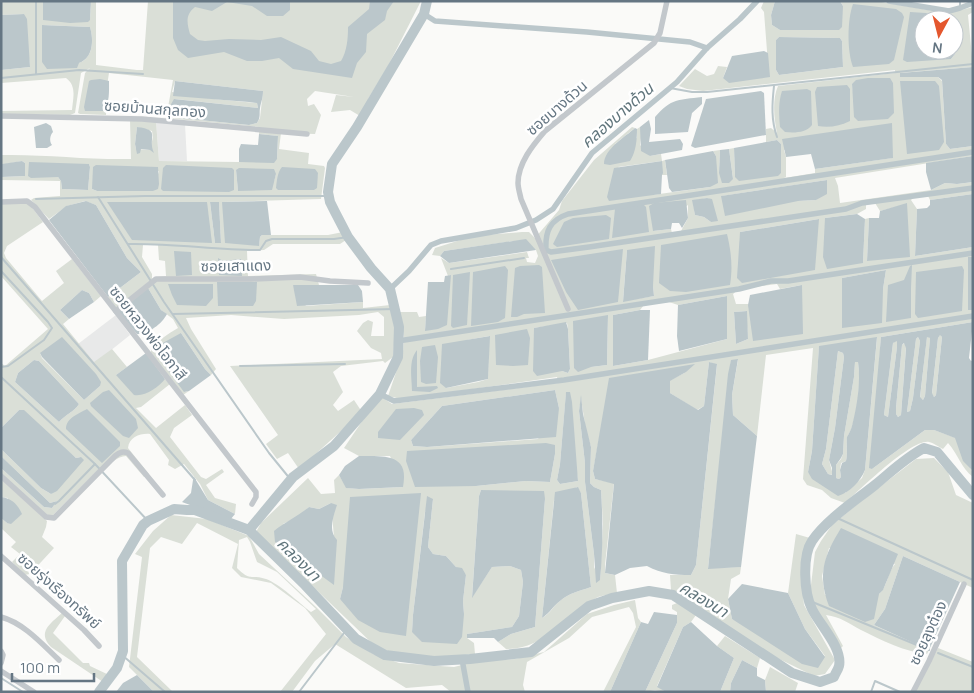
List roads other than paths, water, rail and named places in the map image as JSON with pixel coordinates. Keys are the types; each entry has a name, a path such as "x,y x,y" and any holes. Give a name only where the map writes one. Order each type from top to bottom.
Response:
{"street":[{"name":"ซอยบางด้วน","path":"568,309 521,198 518,183 520,171 533,144 545,131 654,43 660,33 667,1"},
{"name":"ซอยบ้านสกุลทอง","path":"1,116 142,119 307,134"},
{"name":"ซอยหลวงพ่อโอภาสี","path":"1,202 27,202 33,204 256,492 256,497 252,504"},
{"name":"ซอยเสาแดง","path":"116,311 156,279 300,277 368,283"},
{"path":"1,476 46,517 54,518 119,452 124,452 128,454 163,495"},
{"name":"ซอยรุ่งเรืองทรัพย์","path":"1,556 84,630 99,646"},
{"name":"ซอยลุงต๋อง","path":"913,692 964,584"},
{"path":"1,617 15,623 59,660"},
{"path":"1,651 3,656 1,663"},
{"path":"1,670 34,692"}],"water":[{"path":"43,1 91,1 90,20 88,22 70,23 43,20"},
{"path":"173,1 290,1 290,10 283,16 267,16 252,6 227,2 212,11 195,7 188,19 190,34 198,40 205,41 229,39 261,40 281,37 311,51 319,61 331,64 341,61 347,45 348,27 369,9 370,1 394,1 387,11 385,20 367,34 366,52 357,63 352,78 293,69 279,58 247,61 224,52 188,58 178,50 173,38"},
{"path":"775,1 840,1 843,6 842,27 839,30 780,30 772,25 771,15"},
{"path":"853,4 896,9 902,13 904,17 894,60 889,64 853,67 848,36"},
{"path":"910,12 914,12 914,60 936,60 907,62 903,60"},
{"path":"24,14 27,19 30,67 1,70 1,15"},
{"path":"42,25 90,27 92,43 90,53 84,61 79,63 77,68 47,69 42,62"},
{"path":"779,37 840,38 842,41 843,67 779,75 776,70 776,40"},
{"path":"764,51 768,53 770,77 729,83 723,78 732,56"},
{"path":"973,67 973,146 950,149 946,144 942,80 938,77 900,77 900,73"},
{"path":"890,78 893,83 894,113 888,119 858,121 854,117 852,84 856,80"},
{"path":"100,79 109,81 107,105 103,111 85,111 84,107 89,81"},
{"path":"175,81 263,91 258,121 249,125 170,117 170,106 174,99 258,108 257,103 173,96"},
{"path":"900,81 935,81 939,86 944,142 939,150 907,154"},
{"path":"847,85 850,89 850,121 834,126 818,126 815,92 817,87"},
{"path":"807,89 811,91 812,125 803,131 785,132 780,127 779,104 782,91"},
{"path":"761,91 764,93 766,135 695,148 691,146 706,99"},
{"path":"702,97 702,104 692,113 688,132 655,134 655,117 666,106 676,101"},
{"path":"649,120 651,129 649,142 680,139 683,144 682,150 650,156 641,151 640,127"},
{"path":"46,123 51,126 53,132 50,138 52,145 47,148 36,148 34,127"},
{"path":"892,123 893,158 815,169 811,154 786,157 782,139"},
{"path":"137,127 145,128 152,132 154,153 150,150 141,149 140,153 137,154 135,144"},
{"path":"635,128 637,129 636,146 630,161 610,165 604,164 607,153 611,148"},
{"path":"259,134 278,136 277,159 274,163 239,162 241,144 258,145"},
{"path":"777,140 781,144 781,173 778,176 739,181 735,177 734,148"},
{"path":"729,149 733,179 729,183 722,183 719,173 720,150"},
{"path":"713,151 716,156 718,183 710,187 672,192 669,188 665,160"},
{"path":"973,156 973,182 945,183 931,190 926,172 926,163"},
{"path":"22,161 25,163 25,176 2,177 2,164"},
{"path":"662,161 661,194 609,201 607,197 614,168"},
{"path":"29,162 89,164 88,190 62,189 61,181 58,177 31,178 28,176"},
{"path":"96,165 158,167 158,189 153,191 97,191 92,189 93,167"},
{"path":"166,165 232,168 234,170 234,190 229,192 163,191 161,189 163,168"},
{"path":"282,167 315,169 318,173 317,188 314,190 278,190 276,188 277,180"},
{"path":"239,168 274,169 276,174 272,190 238,191 236,170"},
{"path":"827,180 827,194 816,200 798,201 725,216 721,196"},
{"path":"973,194 973,247 915,256 917,209 927,208 930,205 930,200"},
{"path":"712,199 718,221 711,222 704,217 695,215 692,200"},
{"path":"686,200 688,218 682,228 679,223 672,223 671,229 653,231 649,206 654,203"},
{"path":"86,201 96,205 127,258 141,272 108,297 49,220 66,206"},
{"path":"267,201 271,235 262,235 259,246 225,243 222,202"},
{"path":"107,202 207,202 212,243 132,240"},
{"path":"210,202 219,202 221,243 215,243"},
{"path":"907,203 910,257 867,261 869,218 879,218 880,211"},
{"path":"643,204 646,207 649,232 612,238 615,209"},
{"path":"857,214 865,219 863,263 827,269 823,257 825,218"},
{"path":"606,215 611,218 609,239 557,247 553,244 564,222 573,218"},
{"path":"819,219 815,270 742,283 737,278 740,232"},
{"path":"727,234 731,259 730,285 686,292 670,291 659,283 661,245"},
{"path":"526,239 536,250 449,263 440,256 444,251"},
{"path":"655,246 654,296 623,302 627,250"},
{"path":"623,249 618,302 578,310 566,292 551,260"},
{"path":"174,251 191,252 192,275 176,276"},
{"path":"968,257 973,257 973,310 968,310"},
{"path":"218,258 223,261 241,259 242,276 219,275"},
{"path":"539,265 542,267 545,313 511,317 515,268"},
{"path":"912,265 911,318 886,322 888,285 904,280"},
{"path":"505,266 508,270 505,318 498,322 471,326 473,272"},
{"path":"962,266 964,270 962,311 918,318 915,314 916,272"},
{"path":"886,270 883,289 882,323 842,328 842,278"},
{"path":"470,272 467,325 453,328 451,326 453,275"},
{"path":"451,275 447,325 425,331 428,282 444,282 445,276"},
{"path":"217,282 257,282 256,301 253,306 218,306"},
{"path":"168,284 213,284 213,298 206,306 177,305"},
{"path":"293,285 358,285 362,291 363,302 297,306"},
{"path":"802,285 803,334 753,341 748,305 750,295"},
{"path":"148,288 161,310 167,314 154,328 145,333 137,334 119,313 119,310"},
{"path":"82,290 89,293 94,302 69,319 60,310"},
{"path":"727,296 727,339 679,351 677,336 678,305"},
{"path":"650,310 648,360 613,366 613,315"},
{"path":"747,311 748,339 736,344 734,312"},
{"path":"608,315 607,365 591,367 578,372 574,368 573,321"},
{"path":"566,322 570,369 568,373 562,371 537,376 533,371 534,328"},
{"path":"973,322 969,358 971,361 973,360 973,471 963,461 955,438 934,430 925,430 872,469 869,468 881,337","holes":["940,335 942,337 936,395 934,397 932,393 938,338","918,337 920,341 913,398 910,411 907,412 916,339","927,337 930,338 925,396 923,400 920,397","897,341 888,417 884,415 893,343","904,343 906,348 901,415 898,417 896,408 902,345"]},
{"path":"527,329 530,338 528,365 496,365 495,335"},
{"path":"181,333 211,375 189,391 184,392 157,355 156,350 161,344"},
{"path":"490,336 488,379 446,388 440,383 442,344"},
{"path":"62,337 101,382 100,386 84,400 40,353"},
{"path":"877,337 865,470 854,486 838,496 812,479 808,472 812,451 819,346","holes":["838,351 843,353 844,357 829,460 832,475 828,474 822,464 826,449","855,362 858,362 859,370 857,402 852,426 847,437 846,461 842,463 841,477 839,479 836,478 836,465 843,454"]},
{"path":"435,345 438,357 436,383 426,384 421,382 420,361 422,347"},
{"path":"417,350 417,387 437,386 438,388 430,392 412,391 411,364"},
{"path":"146,353 165,379 151,391 134,395 116,375"},
{"path":"738,359 732,395 733,415 757,436 741,567 708,569 728,374 731,360"},
{"path":"34,360 39,361 79,404 59,422 15,382 18,373"},
{"path":"709,362 717,364 696,565 691,575 668,574 647,566 630,568 615,575 605,573 614,484 595,479 593,471 609,378 695,364 686,372 670,381 670,393 698,410 704,406"},
{"path":"109,390 136,419 138,428 129,438 123,436 91,406 90,403 103,392"},
{"path":"555,390 559,408 556,437 427,447 413,446 411,440 442,406"},
{"path":"566,392 570,392 572,402 578,481 560,484 557,480"},
{"path":"581,395 583,414 591,447 590,483 601,490 602,558 600,580 596,583 579,411"},
{"path":"414,408 422,410 424,415 400,440 378,438 378,432 396,409"},
{"path":"87,409 120,442 120,446 102,463 66,429 70,419"},
{"path":"19,410 24,410 76,458 81,457 84,460 57,491 51,494 41,488 1,449 1,428"},
{"path":"546,443 555,445 550,482 526,481 476,486 415,487 406,461 407,451"},
{"path":"1,456 50,503 57,501 52,508 44,507 1,468"},
{"path":"359,456 386,457 399,462 403,468 403,487 346,488 339,475 345,466"},
{"path":"194,477 208,500 235,514 230,520 182,502 191,493"},
{"path":"578,487 581,493 591,587 563,598 542,618 555,492"},
{"path":"481,490 544,491 545,499 535,627 511,634 498,642 494,638 467,638 467,634 512,627 519,616 523,582 521,570 510,566 492,567 472,598"},
{"path":"421,493 406,636 380,632 358,620 340,599 343,587 350,497"},
{"path":"427,496 433,499 428,547 433,554 446,556 456,567 462,568 466,575 462,637 457,644 422,642 412,632"},
{"path":"1,497 14,502 22,514 11,524 1,518"},
{"path":"331,503 337,505 332,524 334,536 337,540 334,585 275,542 274,531 309,507 319,509"},
{"path":"841,528 898,554 883,590 879,594 874,619 865,622 829,606 825,595 823,584 824,566 830,548"},
{"path":"903,556 960,582 929,650 874,625 885,609"},
{"path":"742,584 788,593 805,629 825,657 818,668 802,664 732,619 728,599"},
{"path":"654,612 677,615 677,623 645,692 610,692 641,622 648,624"},
{"path":"691,622 717,646 734,658 720,692 666,692 657,687 683,627"},
{"path":"742,660 757,668 757,676 765,680 766,692 730,692 731,683"},
{"path":"137,675 154,692 116,692 123,683"}],"waterway":[{"path":"36,1 36,74"},
{"path":"249,530 293,477 334,446 380,394 398,357 399,327 390,289 371,268 348,237 330,202 328,192 332,164 357,127 424,14 427,1"},
{"name":"คลองบางด้วน","path":"390,289 409,271 431,245 441,241 516,228 536,220 553,209 592,153 677,82 707,48 757,1"},
{"path":"889,1 949,11 973,3"},
{"path":"960,1 960,8"},
{"path":"424,14 435,21 587,32 690,42 707,48"},
{"path":"670,88 692,92 707,92 973,64"},
{"path":"1,78 79,70 143,74"},
{"path":"774,86 772,112 777,137"},
{"path":"973,152 568,214 557,219 550,227 546,237 546,250 551,252 589,247 846,209 862,203 973,188"},
{"path":"36,199 145,196 329,196"},
{"path":"98,197 164,302 269,453 291,480"},
{"path":"128,244 260,250 266,241 272,239 334,239 348,237"},
{"path":"398,341 739,289 771,281 788,281 973,253"},
{"path":"1,257 195,480"},
{"path":"451,269 524,258"},
{"path":"1,271 52,328 44,340 8,366 1,367"},
{"path":"173,314 395,309"},
{"path":"380,394 394,401 564,380 973,316"},
{"path":"240,366 345,364"},
{"path":"1,377 95,464 148,521"},
{"name":"คลองนา","path":"99,692 117,668 123,651 122,561 143,525 174,509 195,510 249,530 356,639 385,655 434,661 531,652 589,606 612,598 649,591 673,595 792,673 820,682 834,677 839,666 839,659 834,644 815,615 807,594 805,565 809,548 818,533 841,511 904,461 924,448 937,452 973,495"},
{"path":"55,504 95,464"},
{"path":"835,517 973,580"},
{"path":"810,601 929,650"},
{"path":"299,692 347,629"},
{"path":"938,653 973,667"},
{"path":"122,655 165,692"},
{"path":"462,659 468,692"},
{"path":"1,678 23,692"},
{"path":"871,692 875,681 900,692"}]}
